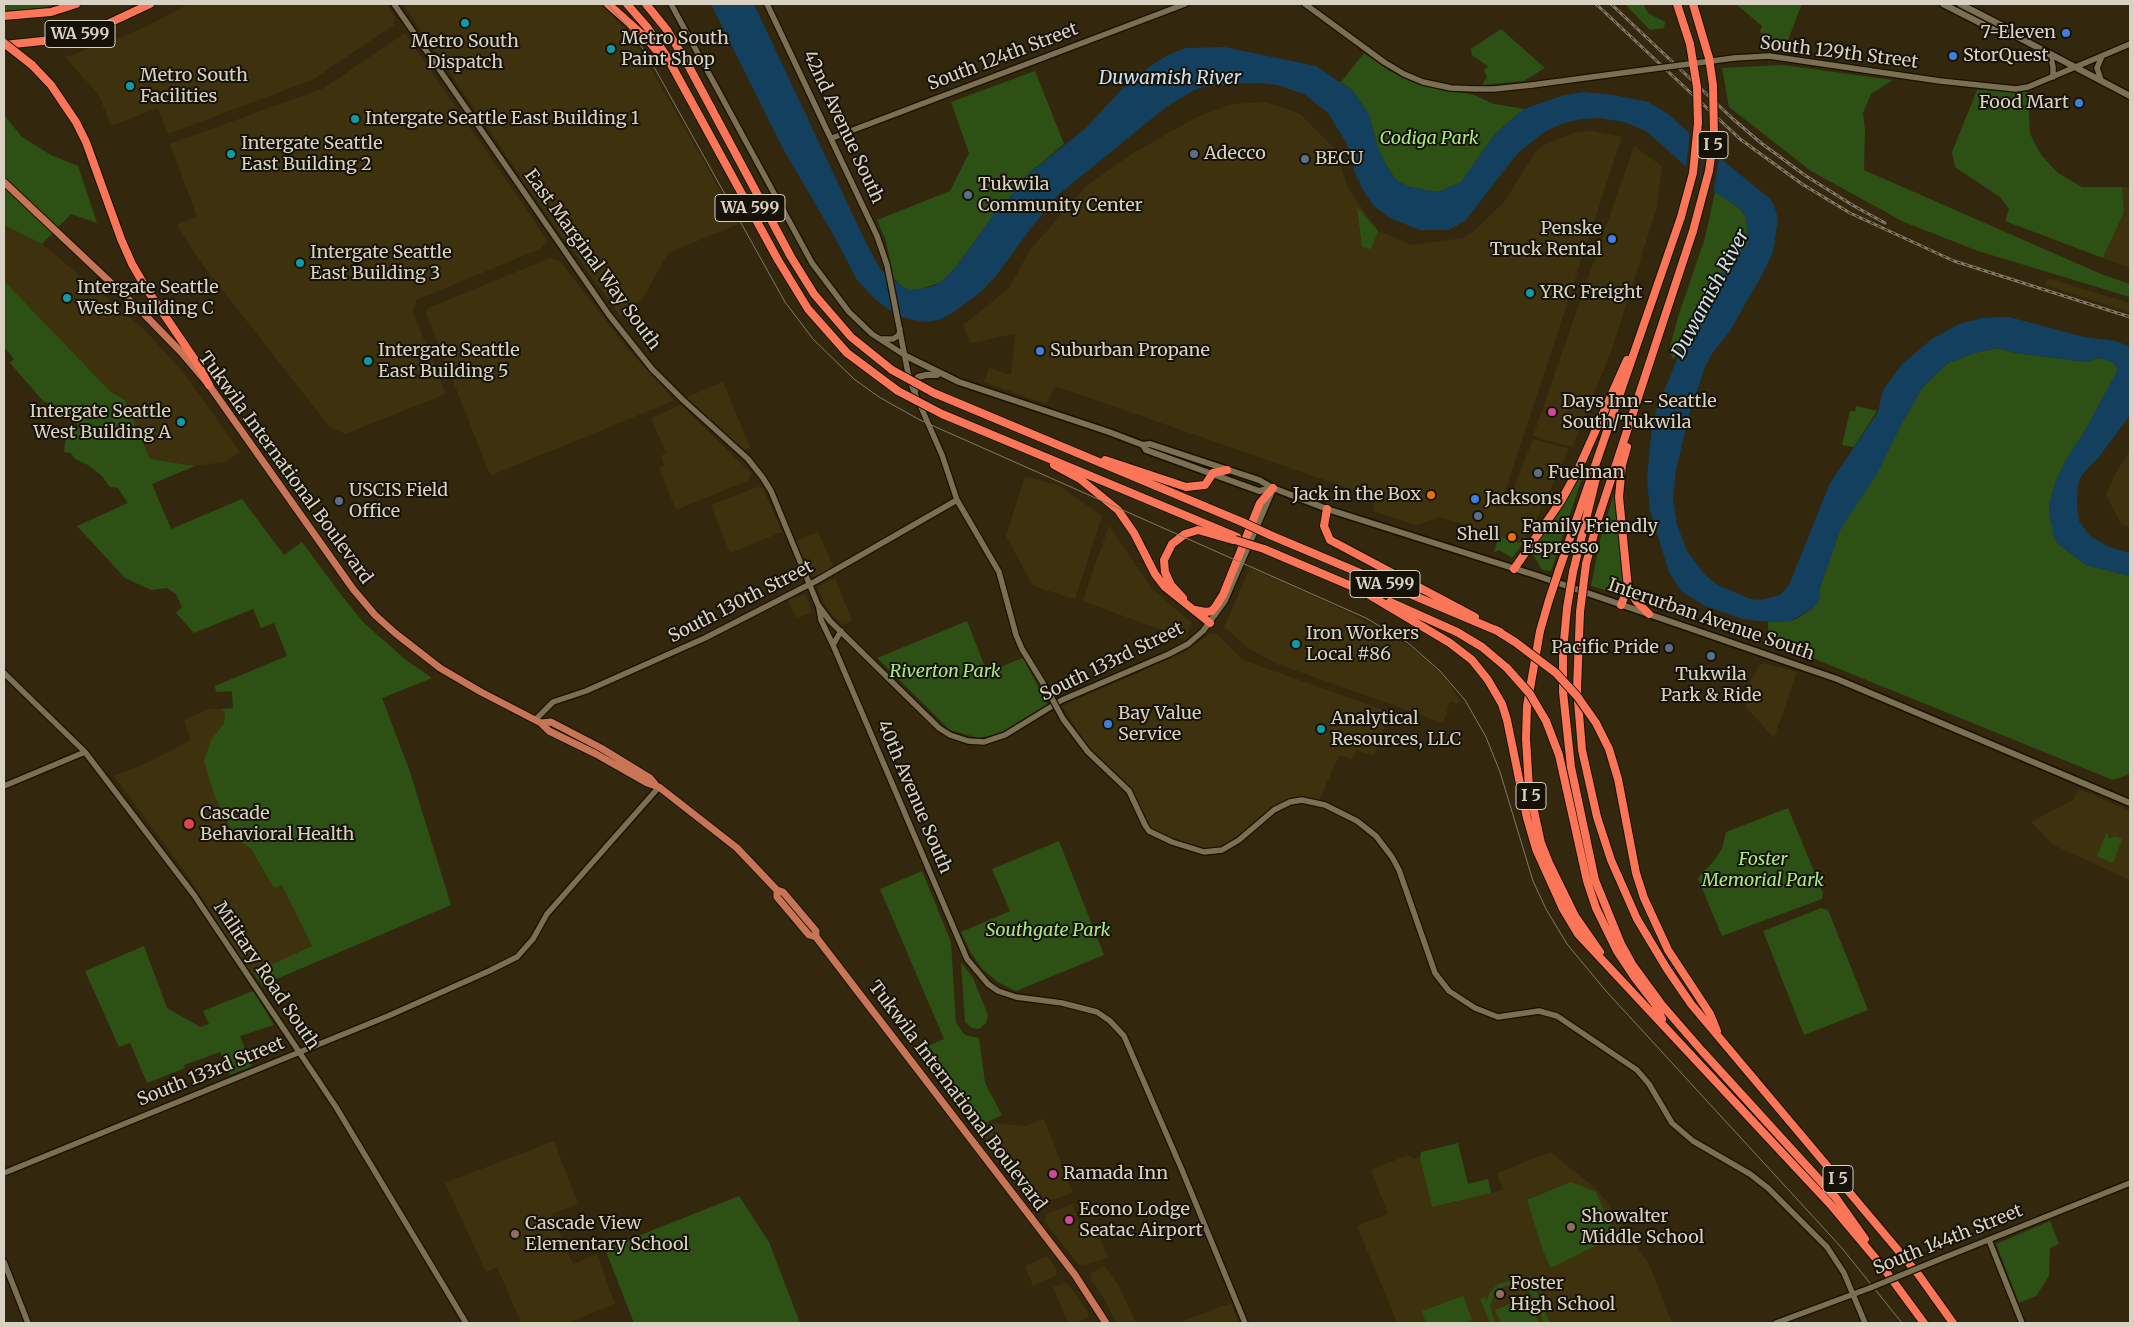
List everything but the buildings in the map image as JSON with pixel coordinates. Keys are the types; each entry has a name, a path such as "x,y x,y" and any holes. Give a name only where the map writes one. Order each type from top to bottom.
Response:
{"highway":[{"name":"WA 599","path":"4,16 51,12 76,4"},
{"name":"WA 599","path":"4,44 52,40 88,32 150,4"},
{"path":"608,4 646,38 682,82"},
{"name":"WA 599","path":"627,4 647,27 682,82 778,260 808,308 847,353 873,374 898,391 942,414 1458,632 1482,647 1507,668 1530,694 1546,721 1562,767 1587,881 1596,908 1617,951 1655,1004 1665,1025"},
{"name":"WA 599","path":"646,4 667,30 687,63 795,263 814,294 845,330 892,370 934,392 1042,439 1500,632 1556,673 1577,696 1596,723 1609,750 1618,779 1642,893 1668,950 1710,1014 1720,1038"},
{"name":"I 5","path":"1677,4 1690,44 1697,87 1698,123 1693,173 1682,217 1612,414 1549,600 1538,639 1527,706 1526,755 1532,802 1542,843 1566,900 1582,928 1616,973 1830,1204 1882,1266 1924,1323"},
{"name":"I 5","path":"1693,4 1709,58 1713,85 1714,136 1709,171 1694,231 1598,520 1586,564 1580,612 1577,689 1582,750 1594,808 1622,886 1641,926 1684,994 1918,1274 1953,1323"},
{"path":"4,50 52,40"},
{"path":"4,44 32,65 51,86 76,122 86,142 117,231 132,264 146,288 198,363 209,385"},
{"path":"1514,568 1561,501 1577,472 1650,308"},
{"path":"1649,614 1637,602 1628,588 1620,516 1620,486 1630,434 1654,351"},
{"name":"I 5","path":"1612,414 1573,572 1563,652 1563,692 1571,767 1595,880 1621,944 1650,990 1702,1051 1836,1198 1855,1223 1882,1266"},
{"path":"1042,439 1186,487 1204,485 1213,473 1227,470"},
{"path":"1017,445 1080,480 1110,502 1134,532 1155,574 1165,587 1210,623"},
{"path":"1196,610 1212,611 1223,595 1260,504 1273,488"},
{"path":"1327,509 1324,526 1330,540 1445,600 1500,632"},
{"path":"1210,623 1178,593 1167,579 1164,560 1168,548 1180,536 1198,530 1236,538"},
{"path":"1621,605 1628,588"},
{"path":"1361,590 1450,643 1472,660 1488,680 1502,704 1507,720 1527,818 1546,872 1563,909 1578,934 1616,973"}],"main road":[{"path":"1943,4 1996,31 2016,36"},
{"path":"1960,4 2130,96"},
{"name":"Tukwila International Boulevard","path":"4,182 145,315 209,385 333,562 375,615 415,650 440,668 481,692 538,721 549,732 596,754 647,783 657,786 737,848 777,890 777,897 809,935 816,937 1075,1275 1106,1323"},
{"name":"Interurban Avenue South","path":"906,356 945,377 1144,445 1150,444 1259,480 1273,488 1327,509 1514,568 1845,682 2130,803"},
{"path":"915,394 918,377 931,374 945,377"},
{"name":"Interurban Avenue South","path":"1144,445 1146,450 1259,490 1273,488"}],"street":[{"name":"East Marginal Way South","path":"394,4 610,315 652,369 683,400 748,458 763,478 771,491 818,606 939,728 958,739 968,741"},
{"name":"Interurban Avenue South","path":"671,4 812,262 849,312 879,339 906,356"},
{"name":"42nd Avenue South","path":"767,4 877,236 887,265 900,327"},
{"name":"South 124th Street","path":"832,138 1186,4"},
{"name":"South 129th Street","path":"1305,4 1404,74 1423,82 1451,88 1494,89 1734,58 1769,56 1940,81 2016,89 2028,87 2130,44"},
{"path":"2050,54 2053,77"},
{"path":"2100,80 2097,68 2102,56"},
{"path":"879,339 894,339 898,335 900,327"},
{"path":"900,327 908,373 915,394 942,455 957,500 999,572 1016,635 1022,649 1076,738 1129,791 1149,831 1172,842 1204,852 1215,852 1228,847 1274,810 1290,802 1302,800 1314,802 1357,821 1376,836 1392,857 1399,870 1435,973 1449,991 1475,1008 1498,1017 1539,1011 1557,1016 1637,1070 1649,1084 1672,1123 1693,1140 1750,1174 1768,1188 1811,1229 1836,1259 1865,1323"},
{"name":"South 133rd Street","path":"968,741 984,742 1005,735 1062,700 1180,649 1195,638 1210,623 1225,601 1273,488"},
{"name":"South 130th Street","path":"538,721 553,702 586,691 657,660 810,585 957,500"},
{"name":"40th Avenue South","path":"818,606 821,620 958,942 967,959 988,984 998,991 1016,997 1097,1012 1110,1021 1124,1036 1178,1160 1245,1323"},
{"path":"833,645 841,631"},
{"name":"Military Road South","path":"4,673 85,752 194,895 300,1052 378,1173 466,1323"},
{"path":"4,786 85,752"},
{"name":"South 133rd Street","path":"4,1173 300,1052 447,990 517,957 533,939 547,914 657,786"},
{"name":"South 144th Street","path":"1776,1323 1870,1288 2130,1183"},
{"path":"1989,1240 2022,1323"},
{"path":"4,1262 28,1323"}],"shaded area":[{"path":"188,4 386,4 395,16 394,25 312,80 168,134 158,108 111,126 99,95 65,57 115,40 151,24"},
{"path":"403,4 602,4 629,34 645,58 739,224 668,253 643,298 620,316 548,217"},
{"path":"405,33 548,241 540,249 416,300 413,312 446,394 345,434 329,426 199,260 177,225 197,216 170,144 324,88"},
{"path":"1266,102 1300,114 1335,149 1348,188 1378,231 1412,245 1463,238 1475,230 1504,202 1536,151 1542,146 1576,132 1593,131 1622,137 1502,501 1508,503 1533,439 1569,449 1535,523 1519,542 1439,517 1416,525 1373,511 1376,498 1055,386 1046,404 984,382 989,368 1011,375 1015,334 970,343 963,325 1009,288 1030,250 1086,186 1133,153 1197,117 1232,104"},
{"path":"1634,146 1662,166 1657,207 1611,352 1572,447 1533,436"},
{"path":"2122,187 2130,187 2130,268 2103,258 2124,212"},
{"path":"4,225 42,244 144,329 184,373 240,452 225,462 195,466 150,459 125,400 111,392 4,281"},
{"path":"550,258 560,261 623,343 673,401 492,475 489,472 426,313 428,308"},
{"path":"2047,278 2130,303 2130,312 2045,285"},
{"path":"723,382 750,447 744,450 685,398"},
{"path":"681,405 751,473 749,480 676,510 659,468 664,466 661,456 666,453 651,418"},
{"path":"2130,450 2130,527 2121,524 2106,495 2114,476"},
{"path":"1025,476 1060,486 1102,516 1075,599 1033,586 1006,536"},
{"path":"757,487 763,488 782,532 730,553 711,505"},
{"path":"1109,525 1152,589 1192,623 1185,639 1083,601"},
{"path":"818,532 834,568 811,576 796,541"},
{"path":"1250,568 1344,610 1406,644 1430,663 1447,681 1461,702 1450,702 1443,723 1275,663 1249,649 1224,627"},
{"path":"835,578 852,621 842,625 828,610 817,587"},
{"path":"806,595 812,612 796,618 788,600"},
{"path":"1210,634 1217,634 1243,660 1389,712 1374,756 1356,750 1353,759 1339,755 1319,801 1302,797 1280,803 1221,848 1210,849 1173,840 1151,829 1131,789 1103,764 1085,742 1062,706 1183,653"},
{"path":"1764,663 1797,672 1774,738 1746,707 1750,683 1759,665"},
{"name":"Cascade Behavioral Health","path":"210,709 221,709 225,712 224,723 211,740 236,839 251,849 274,888 282,885 312,946 251,974 188,876 114,776 149,762 191,740 184,720"},
{"path":"2079,789 2130,811 2130,880 2053,845 2031,822 2073,800"},
{"path":"1044,1119 1073,1193 1033,1206 972,1126 981,1122 1025,1126"},
{"name":"Cascade View Elementary School","path":"554,1141 578,1204 552,1214 573,1264 597,1254 615,1304 568,1323 521,1323 497,1267 486,1272 445,1183"},
{"path":"1550,1152 1598,1190 1649,1264 1672,1323 1390,1323 1396,1320 1357,1226 1388,1214 1371,1170 1408,1155 1414,1159 1420,1158 1432,1207 1503,1190 1497,1173"},
{"path":"1072,1204 1084,1234 1097,1229 1108,1258 1084,1265 1078,1264 1044,1221 1046,1214"},
{"path":"1047,1256 1056,1268 1057,1275 1033,1286 1025,1266"},
{"path":"1105,1266 1119,1286 1136,1323 1116,1323 1107,1304 1091,1281 1091,1273"},
{"path":"1064,1283 1069,1285 1088,1312 1089,1318 1075,1323 1068,1323 1053,1287"},
{"path":"1231,1303 1239,1323 1178,1323"}],"green space":[{"path":"4,4 59,4 41,8 4,11"},
{"path":"1625,4 1645,4 1644,6 1648,13 1665,22 1664,28 1650,30"},
{"path":"1736,4 1804,4 1801,6 1787,43 1770,39 1760,32 1762,26"},
{"path":"1501,29 1545,68 1524,81 1482,85 1487,77 1484,70 1488,66 1472,55 1471,49"},
{"name":"Codiga Park","path":"1364,53 1388,70 1413,82 1474,95 1494,104 1524,109 1495,134 1461,182 1438,192 1409,187 1396,180 1386,165 1378,148 1369,115 1353,91 1341,82"},
{"path":"1783,65 1893,80 1871,94 1863,113 1865,130 1864,170 2101,274 2130,284 2130,297 1978,251 1904,222 1811,171 1729,107 1722,68"},
{"path":"1035,71 1064,144 1022,179 1017,190 999,207 957,266 941,282 921,289 911,290 903,287 893,278 886,241 877,220 950,191 969,153 951,102"},
{"path":"1977,90 2028,92 2030,134 2041,155 2058,173 2082,187 2122,187 2124,212 2103,258 2005,221 2009,209 2000,197 1955,167 1952,152"},
{"path":"4,115 22,137 51,155 78,166 97,223 71,214 42,244 4,225"},
{"path":"1715,192 1738,207 1746,217 1747,247 1738,252 1691,318 1680,352 1673,359 1669,351 1678,317 1705,238"},
{"path":"1357,207 1378,231 1371,249 1362,247"},
{"path":"4,281 111,392 125,400 150,459 195,466 152,484 171,529 242,499 284,555 302,542 364,623 406,660 432,678 382,698 410,772 451,905 262,985 253,973 312,946 282,885 274,888 251,849 236,839 215,797 204,761 211,740 224,723 225,712 221,709 233,708 232,691 216,692 215,686 287,656 274,623 261,628 253,609 194,633 176,613 182,607 176,594 167,588 151,590 125,578 77,526 128,503 118,488 110,487 102,476 88,465 75,459 71,453 64,452 66,435 71,434 80,427 67,415 60,414 54,405 43,401 10,363 14,359 4,347"},
{"path":"1998,348 2016,353 2085,362 2099,358 2105,359 2113,362 2118,371 2086,429 2066,460 2055,483 2049,506 2050,519 2058,544 2086,565 2130,576 2130,774 2113,780 1768,640 1768,622 1790,621 1798,618 1812,609 1819,601 1820,588 1840,530 1922,388 1948,363 1974,353"},
{"path":"1856,406 1877,411 1854,447 1842,445 1850,411 1855,412"},
{"path":"1582,473 1583,475 1551,571 1542,570 1531,551"},
{"path":"1616,487 1617,517 1624,576 1624,589 1619,594 1591,586 1600,540"},
{"path":"1499,536 1519,543 1524,536 1527,538 1512,558 1499,550 1494,552"},
{"name":"Riverton Park","path":"967,621 987,672 1023,658 1048,705 1006,731 978,738 950,730 877,658"},
{"name":"Foster Memorial Park","path":"1788,808 1823,893 1822,899 1722,936 1698,879 1700,875 1722,849 1726,832"},
{"path":"2107,832 2109,839 2115,836 2122,839 2113,863 2097,856"},
{"name":"Southgate Park","path":"1059,841 1104,955 1016,991 998,982 982,969 971,953 961,932 1010,911 992,869"},
{"name":"Southgate Park","path":"922,871 951,942 956,1023 965,1035 979,1038 985,1083 1002,1115 981,1125 933,1063 938,1059 928,1046 944,1039 880,889"},
{"name":"Foster Memorial Park","path":"1821,908 1828,910 1868,1010 1804,1035 1763,931"},
{"path":"144,946 167,1008 200,1027 209,1024 203,1011 253,991 274,1025 240,1036 252,1066 230,1075 220,1052 184,1065 185,1068 147,1083 130,1043 119,1047 85,971"},
{"name":"Southgate Park","path":"961,962 973,978 988,1015 986,1023 979,1029 972,1028 965,1022"},
{"path":"1458,1143 1468,1184 1488,1179 1491,1193 1432,1207 1420,1158 1421,1152"},
{"path":"1571,1182 1596,1192 1615,1236 1551,1268 1543,1251 1527,1200"},
{"path":"739,1196 769,1242 800,1323 634,1323 605,1249"},
{"path":"2050,1221 2059,1244 2050,1248 2049,1276 2036,1296 2019,1303 1996,1244"},
{"path":"1514,1279 1524,1281 1537,1292 1550,1323 1544,1323 1530,1292 1523,1287 1514,1285 1505,1286 1495,1294 1490,1306 1495,1323 1490,1323 1480,1299 1485,1297 1487,1300 1490,1292 1498,1284"},
{"path":"1463,1296 1472,1320 1465,1323 1426,1323 1422,1311"},
{"path":"1528,1297 1539,1323 1501,1323 1495,1310"}],"water":[{"name":"Duwamish River","path":"711,4 754,4 866,243 881,270 903,287 911,290 930,287 941,282 957,266 999,207 1017,190 1022,179 1086,128 1122,89 1153,64 1170,54 1186,48 1224,47 1316,66 1353,91 1369,115 1378,148 1396,180 1409,187 1438,192 1461,182 1495,134 1524,109 1564,95 1584,92 1613,95 1648,102 1667,113 1769,198 1774,205 1778,219 1773,252 1764,271 1730,331 1711,355 1705,367 1689,415 1676,470 1673,498 1677,525 1687,551 1705,575 1718,585 1750,599 1761,600 1780,595 1789,585 1830,483 1878,412 1883,390 1903,363 1932,339 1959,324 1982,318 2009,317 2084,337 2116,341 2130,347 2130,415 2099,457 2082,475 2078,484 2077,505 2079,521 2090,536 2109,547 2130,553 2130,576 2086,565 2058,544 2054,538 2049,513 2049,505 2055,483 2066,460 2086,429 2117,371 2116,365 2099,358 2085,362 2016,353 1997,348 1974,353 1948,363 1922,388 1877,474 1840,530 1820,588 1819,601 1812,609 1790,621 1768,622 1743,619 1705,606 1681,591 1669,572 1650,510 1647,480 1651,435 1656,411 1680,352 1691,318 1738,252 1747,246 1746,217 1738,207 1715,192 1646,131 1624,122 1600,118 1581,119 1561,124 1544,132 1517,154 1465,221 1448,230 1420,230 1390,218 1374,206 1364,192 1355,173 1347,144 1328,113 1304,94 1277,85 1259,83 1202,87 1166,107 1058,195 995,277 981,292 951,314 939,320 924,322 902,317 891,311 875,299 857,280 833,234 782,147"}],"pier":[{"path":"1690,131 1705,142 1699,181 1686,169"},
{"path":"1705,143 1720,154 1713,193 1700,182"}],"tram line":[{"path":"607,4 629,28 649,58 785,302 813,339 854,379 879,397 920,420 1366,618 1408,643 1439,670 1465,700 1486,737 1500,772 1533,881 1546,909 1567,944 1606,991 1841,1247 1902,1323"}],"railway":[{"path":"1596,4 1740,139 1802,184 1850,213 1954,261 2130,317"},
{"path":"1611,4 1761,143 1806,176 1885,223"}],"place":[{"name":"Metro South Dispatch","path":"465,23"},
{"name":"7-Eleven","path":"2066,33"},
{"name":"Metro South Paint Shop","path":"611,49"},
{"name":"StorQuest","path":"1953,56"},
{"name":"Metro South Facilities","path":"130,86"},
{"name":"Food Mart","path":"2079,103"},
{"name":"Intergate Seattle East Building 1","path":"355,119"},
{"name":"Intergate Seattle East Building 2","path":"231,154"},
{"name":"Adecco","path":"1194,154"},
{"name":"BECU","path":"1305,159"},
{"name":"Tukwila Community Center","path":"968,195"},
{"name":"Penske Truck Rental","path":"1612,239"},
{"name":"Intergate Seattle East Building 3","path":"300,263"},
{"name":"YRC Freight","path":"1530,293"},
{"name":"Intergate Seattle West Building C","path":"67,298"},
{"name":"Suburban Propane","path":"1040,351"},
{"name":"Intergate Seattle East Building 5","path":"368,361"},
{"name":"Days Inn - Seattle South/Tukwila","path":"1552,412"},
{"name":"Intergate Seattle West Building A","path":"181,422"},
{"name":"Fuelman","path":"1538,473"},
{"name":"Jack in the Box","path":"1431,495"},
{"name":"Jacksons","path":"1475,499"},
{"name":"USCIS Field Office","path":"339,501"},
{"name":"Shell","path":"1478,516"},
{"name":"Family Friendly Espresso","path":"1512,537"},
{"name":"Iron Workers Local #86","path":"1296,644"},
{"name":"Pacific Pride","path":"1669,648"},
{"name":"Tukwila Park & Ride","path":"1711,656"},
{"name":"Bay Value Service","path":"1108,724"},
{"name":"Analytical Resources, LLC","path":"1321,729"},
{"name":"Cascade Behavioral Health","path":"189,824"},
{"name":"Ramada Inn","path":"1053,1174"},
{"name":"Econo Lodge Seatac Airport","path":"1069,1220"},
{"name":"Showalter Middle School","path":"1571,1227"},
{"name":"Cascade View Elementary School","path":"515,1234"},
{"name":"Foster High School","path":"1500,1294"}]}
